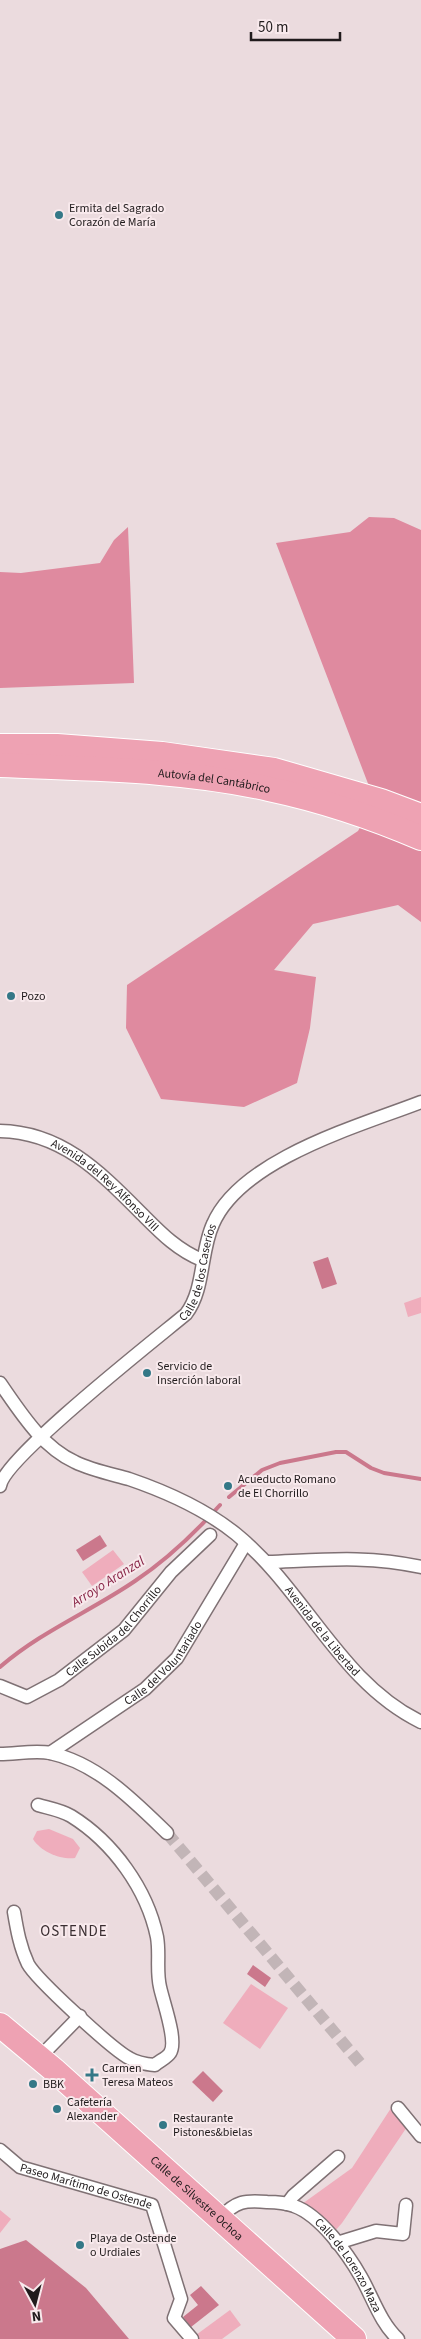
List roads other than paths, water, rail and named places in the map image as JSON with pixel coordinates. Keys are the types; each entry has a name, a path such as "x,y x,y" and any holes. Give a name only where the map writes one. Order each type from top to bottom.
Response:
{"highway":[{"name":"Autovía del Cantábrico","path":"0,746 57,746 162,754 274,770 381,801 421,816"},
{"name":"Autovía del Cantábrico","path":"0,765 183,775 269,788 374,818 421,838"},
{"name":"Calle de Silvestre Ochoa","path":"0,2026 39,2058 220,2218 354,2339"}],"street":[{"name":"Calle de los Caseríos","path":"0,1482 40,1436 186,1314 197,1294 202,1260 212,1224 237,1190 271,1165 294,1153 421,1102"},
{"name":"Avenida del Rey Alfonso VIII","path":"0,1131 34,1136 57,1142 91,1165 167,1239 188,1254 202,1260"},
{"path":"0,1383 40,1436"},
{"name":"Avenida de la Libertad","path":"40,1436 75,1462 177,1497 235,1533 268,1562 335,1650 366,1682 405,1713 421,1722"},
{"name":"Calle Subida del Chorrillo","path":"0,1686 27,1696 59,1680 124,1630 171,1572 210,1535"},
{"name":"Calle del Voluntariado","path":"50,1753 146,1689 177,1658 246,1543"},
{"path":"268,1562 365,1558 392,1560 421,1566"},
{"path":"0,1754 50,1753 80,1764 117,1787 167,1833"},
{"path":"14,1912 19,1941 29,1965 80,2016 128,2058 142,2064 154,2065 169,2054 174,2044 158,1980 157,1940 152,1918 144,1899 130,1874 110,1848 88,1828 69,1815 38,1805"},
{"path":"39,2058 80,2016"},
{"path":"398,2108 421,2136"},
{"name":"Paseo Marítimo de Ostende","path":"0,2150 20,2167 152,2205 182,2299 174,2318 192,2339"},
{"path":"284,2204 338,2157"},
{"name":"Calle de Lorenzo Maza","path":"220,2218 233,2205 251,2200 294,2206 310,2215 337,2242 361,2277 383,2319 398,2339"},
{"path":"337,2242 376,2231 403,2234 406,2205"}],"waterway":[{"name":"Arroyo Aranzal","path":"229,1497 262,1470 280,1463 336,1452 346,1452 371,1468 384,1473 421,1479"},
{"name":"Arroyo Aranzal","path":"0,1667 15,1654 49,1632 147,1573 180,1546 220,1505"}],"tunnel":[{"path":"167,1833 360,2063"}],"place":[{"name":"Ermita del Sagrado Corazón de María","path":"59,215"},
{"name":"Pozo","path":"11,996"},
{"name":"Servicio de Inserción laboral","path":"147,1373"},
{"name":"Acueducto Romano de El Chorrillo","path":"228,1486"},
{"name":"Carmen Teresa Mateos","path":"92,2075"},
{"name":"BBK","path":"33,2084"},
{"name":"Cafetería Alexander","path":"57,2109"},
{"name":"Restaurante Pistones&bielas","path":"163,2125"},
{"name":"Playa de Ostende o Urdiales","path":"80,2245"}],"district":[{"name":"OSTENDE","path":"74,1931"}]}
